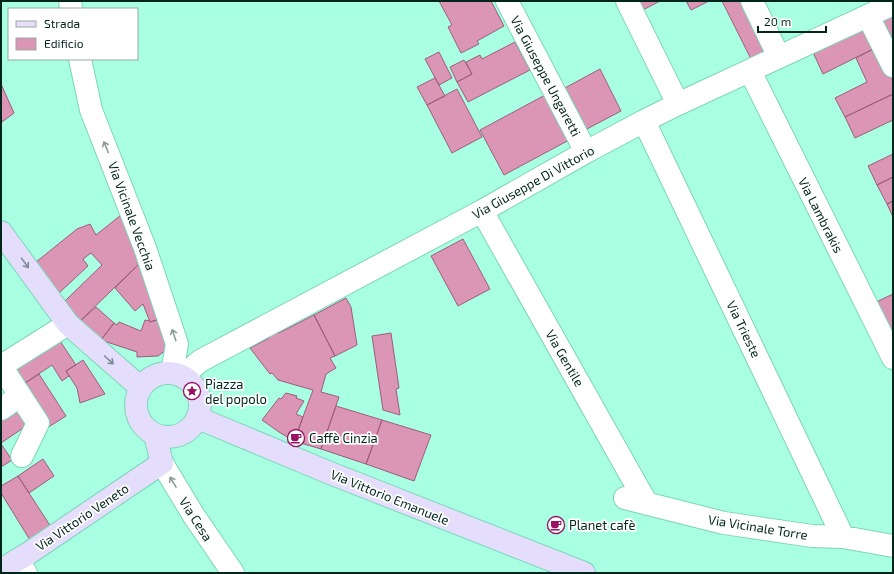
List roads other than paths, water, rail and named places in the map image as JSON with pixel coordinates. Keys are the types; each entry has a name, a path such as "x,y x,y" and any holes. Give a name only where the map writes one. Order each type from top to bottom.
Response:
{"street":[{"name":"Via Giuseppe Ungaretti","path":"507,1 586,152"},
{"path":"626,1 678,104"},
{"path":"752,1 779,57"},
{"name":"Via Giuseppe Di Vittorio","path":"178,376 192,368 200,361 482,211 644,121 883,7"},
{"path":"883,7 893,66"},
{"name":"Via Vicinale Vecchia","path":"80,60 91,110 145,248 177,344 178,376"},
{"name":"Via Lambrakis","path":"750,71 893,358"},
{"name":"Via Trieste","path":"644,121 843,537"},
{"name":"Via Gentile","path":"482,211 647,504"},
{"path":"1,232 68,324 141,388"},
{"path":"22,456 38,423 2,366 68,324"},
{"path":"160,374 178,376 192,384 200,400 200,409 198,418 192,427 175,437 165,438 155,435 144,427 137,415 136,401 141,388 149,380 160,374"},
{"path":"1,409 20,396"},
{"name":"Via Vittorio Emanuele","path":"198,418 347,480 584,573"},
{"path":"155,435 162,463"},
{"name":"Via Vittorio Veneto","path":"15,568 162,463"},
{"name":"Via Cesa","path":"162,463 194,516 233,573"},
{"name":"Via Vicinale Torre","path":"625,498 724,523 812,536 843,537 893,546"}],"place":[{"name":"Piazza del popolo","path":"192,391"},
{"name":"Caffè Cinzia","path":"296,438"},
{"name":"Planet cafè","path":"556,525"}]}
